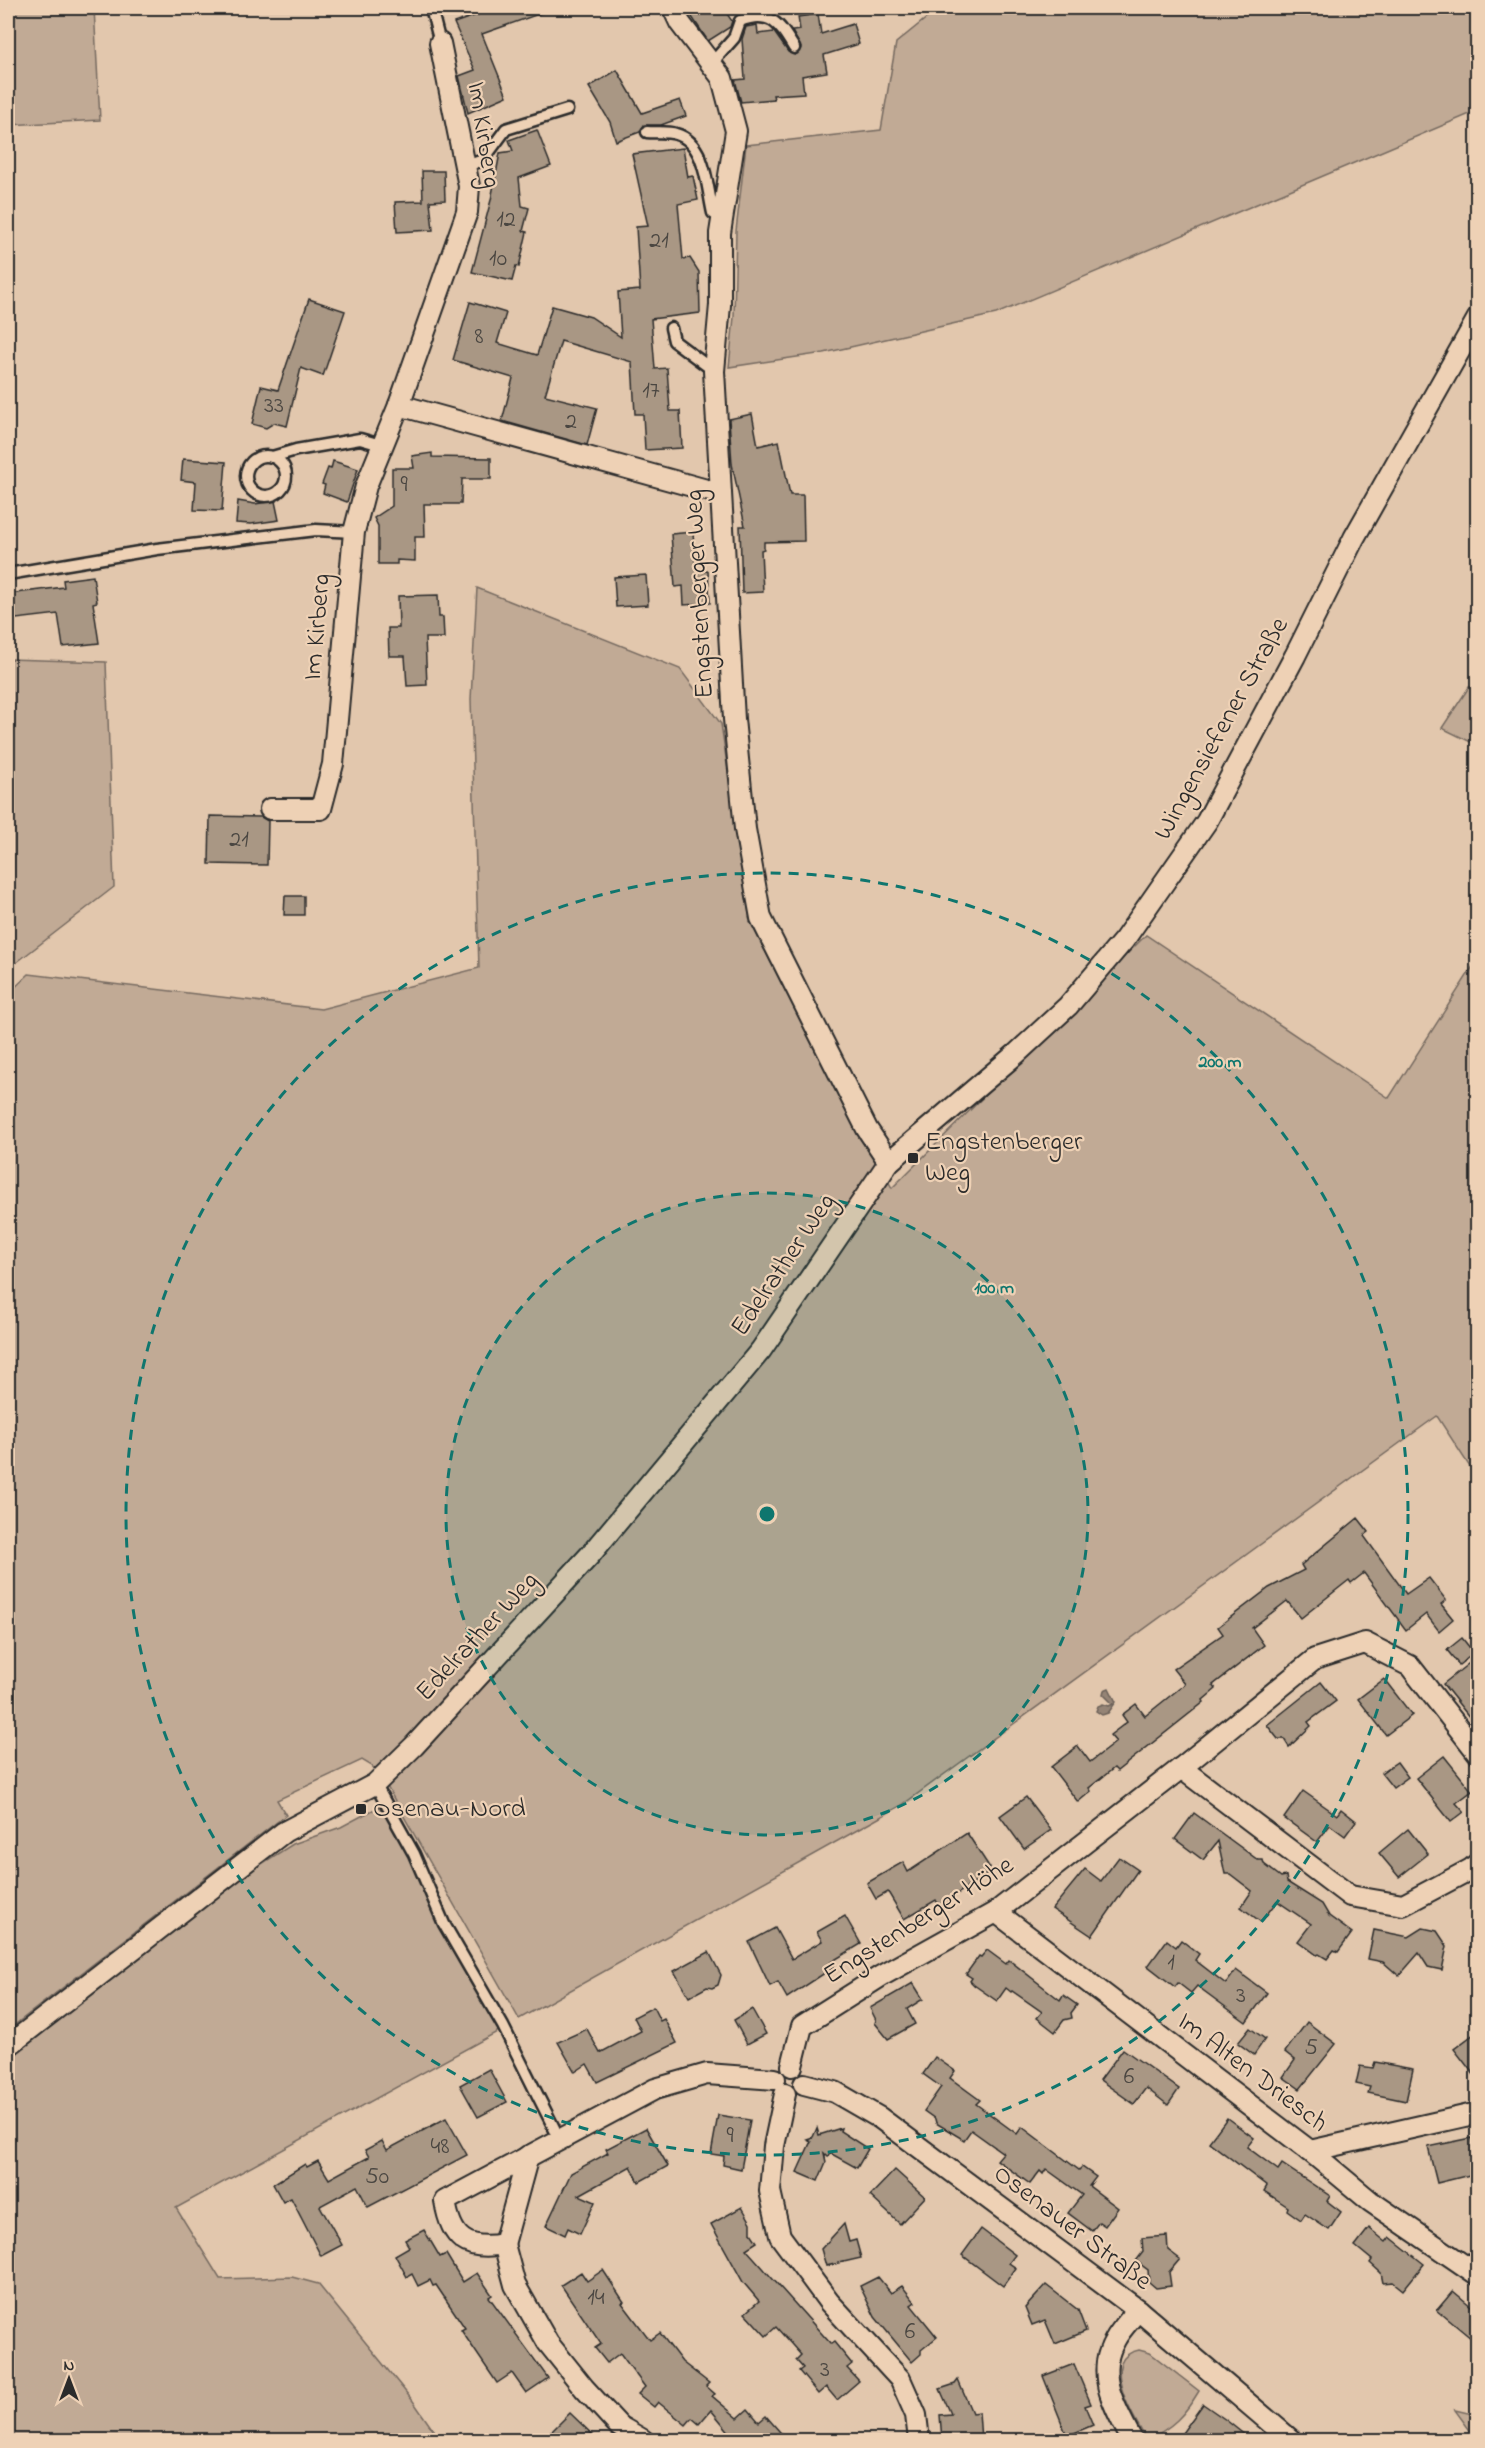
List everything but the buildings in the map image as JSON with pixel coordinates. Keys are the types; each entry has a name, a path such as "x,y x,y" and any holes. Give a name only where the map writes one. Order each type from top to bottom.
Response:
{"street":[{"name":"Engstenberger Weg","path":"674,8 680,23 722,78 736,131 720,233 720,305 714,371 734,719 745,829 761,918 867,1130 889,1162"},
{"name":"Im Kirberg","path":"270,809 321,809 333,764 354,532 366,486 399,405 467,212 469,186 440,43"},
{"name":"Wingensiefener Straße","path":"889,1162 1068,1006 1124,940 1208,821 1354,538 1478,318"},
{"path":"399,405 721,494"},
{"name":"Edelrather Weg","path":"8,2046 284,1832 375,1784 422,1738 590,1555 760,1350 889,1162"},
{"name":"Engstenberger Höhe","path":"792,2066 802,2026 881,1976 996,1912 1181,1768 1315,1659 1365,1643 1410,1666 1478,1754"},
{"path":"1181,1768 1350,1896 1403,1905 1471,1869 1478,1863"},
{"name":"Im Alten Driesch","path":"996,1912 1310,2151 1370,2201 1478,2275"},
{"path":"504,2244 472,2246 458,2236 448,2220 445,2201 655,2089 706,2074 780,2087 797,2093 804,2084 803,2074 792,2066 780,2069 780,2087 770,2191 780,2236 829,2302 900,2379 916,2415 919,2440"},
{"name":"Osenauer Straße","path":"804,2084 835,2092 880,2118 1138,2310 1291,2440"},
{"path":"1310,2151 1478,2113"},
{"path":"528,2156 504,2244 515,2285 548,2343 584,2388 619,2426 643,2440"},
{"path":"1132,2440 1109,2395 1106,2368 1114,2341 1138,2310"}],"lane":[{"path":"431,8 440,43"},
{"path":"711,64 734,38 741,21 748,18 769,18 779,24 794,48"},
{"path":"464,167 483,159 506,129 567,110"},
{"path":"647,132 677,134 698,151 713,213 722,219"},
{"path":"671,328 674,341 714,371"},
{"path":"272,457 296,450 360,440 381,445"},
{"path":"8,573 157,549 304,531 354,532"},
{"path":"375,1784 414,1854 444,1924 503,2026 560,2140"}],"shaded area":[{"path":"8,8 94,8 100,120 8,125"},
{"path":"939,8 1467,8 1477,16 1477,111 996,314 824,353 729,367 734,317 736,231 746,145 881,130 896,43"},
{"path":"477,588 680,669 721,724 750,921 814,1047 892,1188 1146,935 1389,1098 1477,960 1477,1478 1437,1416 902,1805 519,2019 386,1785 372,1766 362,1760 277,1800 286,1815 8,2030 8,994 29,974 321,1009 479,968 471,699"},
{"path":"8,659 106,662 114,887 8,969"},
{"path":"1469,687 1477,687 1477,745 1442,728"},
{"path":"1109,1688 1116,1702 1108,1713 1102,1715 1096,1711 1098,1706 1113,1704 1103,1694 1104,1690"},
{"path":"384,1804 499,2031 176,2208 220,2279 292,2277 318,2284 413,2401 440,2440 8,2440 8,2056 255,1868 293,1844 341,1827"},
{"path":"1139,2350 1150,2353 1199,2391 1177,2420 1147,2440 1128,2405 1119,2377 1120,2365 1127,2355"},
{"path":"1455,2410 1477,2415 1477,2440"}],"place":[{"name":"Engstenberger Weg","path":"913,1158"},
{"name":"Osenau-Nord","path":"361,1809"}]}
